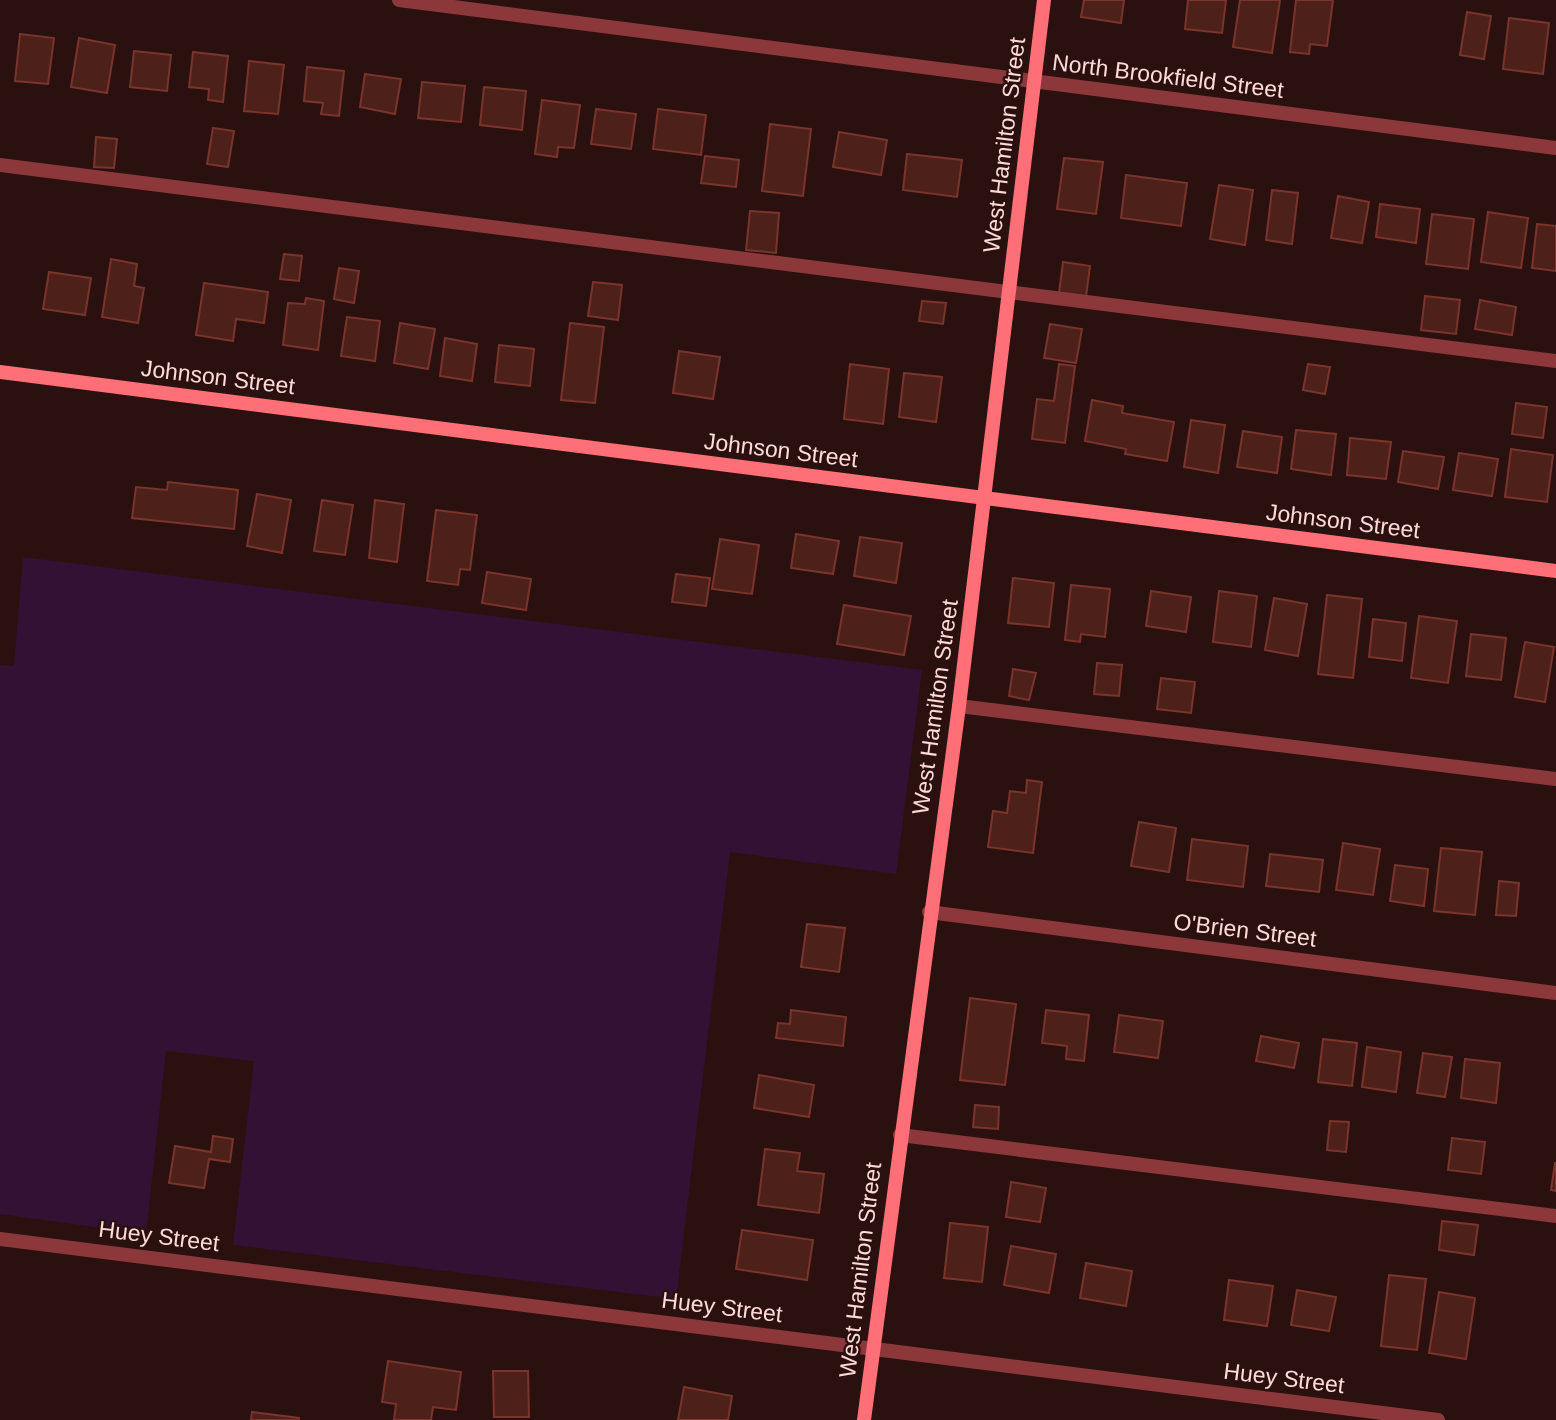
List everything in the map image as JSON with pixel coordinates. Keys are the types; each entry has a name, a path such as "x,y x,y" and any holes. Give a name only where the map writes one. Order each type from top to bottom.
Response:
{"street":[{"name":"North Brookfield Street","path":"399,0 1556,148"},
{"name":"West Hamilton Street","path":"864,1420 929,912 959,706 1044,0"},
{"path":"0,165 1010,290 1556,361"},
{"name":"Johnson Street","path":"0,372 1556,571"},
{"path":"959,706 1556,779"},
{"name":"O'Brien Street","path":"929,912 1556,993"},
{"path":"900,1135 1556,1216"},
{"name":"Huey Street","path":"0,1239 1438,1420"}],"shaded area":[{"path":"23,557 922,670 896,874 730,852 676,1299 233,1245 254,1061 166,1051 146,1234 0,1214 0,665 14,666"}],"building":[{"path":"1084,0 1124,0 1121,23 1081,17"},
{"path":"1188,0 1226,0 1222,33 1185,29"},
{"path":"1240,0 1280,0 1272,53 1233,47"},
{"path":"1296,0 1333,0 1327,46 1310,44 1309,54 1290,52"},
{"path":"1467,12 1491,16 1484,59 1460,55"},
{"path":"1509,18 1549,23 1543,74 1503,69"},
{"path":"20,34 54,38 48,84 15,81"},
{"path":"79,38 115,45 107,93 71,87"},
{"path":"134,51 171,55 167,91 130,87"},
{"path":"193,52 228,56 223,102 208,100 209,89 189,87"},
{"path":"249,61 284,65 278,114 244,111"},
{"path":"307,67 344,71 339,116 321,114 323,103 304,101"},
{"path":"365,74 401,79 395,114 360,107"},
{"path":"422,82 465,86 461,122 418,118"},
{"path":"484,87 526,91 522,130 480,125"},
{"path":"542,100 580,105 574,148 558,147 557,157 535,154"},
{"path":"596,109 636,114 631,149 591,144"},
{"path":"658,109 706,115 701,155 653,149"},
{"path":"770,124 811,129 803,196 762,191"},
{"path":"213,128 234,131 228,167 207,164"},
{"path":"839,132 887,140 881,175 833,167"},
{"path":"96,137 117,139 114,168 94,167"},
{"path":"907,154 962,160 957,197 903,190"},
{"path":"705,156 739,160 736,187 701,183"},
{"path":"1064,158 1103,162 1096,214 1057,209"},
{"path":"1126,175 1187,183 1181,226 1121,218"},
{"path":"1219,185 1253,190 1245,245 1210,239"},
{"path":"1272,190 1298,193 1292,244 1266,240"},
{"path":"1338,196 1369,202 1362,243 1331,238"},
{"path":"1380,204 1420,209 1416,243 1376,237"},
{"path":"750,211 779,213 776,253 746,250"},
{"path":"1488,212 1528,218 1521,268 1481,262"},
{"path":"1432,214 1474,219 1468,269 1426,264"},
{"path":"1537,224 1556,226 1556,271 1532,268"},
{"path":"284,254 302,256 299,281 280,279"},
{"path":"111,259 137,264 134,286 144,288 138,323 102,317"},
{"path":"1063,262 1090,266 1086,297 1059,293"},
{"path":"339,268 359,271 354,303 334,299"},
{"path":"49,272 91,278 85,315 43,309"},
{"path":"593,282 622,285 618,320 588,316"},
{"path":"204,283 268,292 264,323 236,319 233,341 196,335"},
{"path":"1425,296 1460,300 1456,334 1421,330"},
{"path":"306,298 324,301 318,350 283,345 288,303 305,304"},
{"path":"1480,300 1516,307 1512,335 1475,329"},
{"path":"922,301 946,303 943,324 919,321"},
{"path":"347,317 380,321 375,361 341,356"},
{"path":"400,323 435,329 428,369 394,363"},
{"path":"570,323 604,327 595,403 561,400"},
{"path":"1050,324 1082,329 1076,363 1044,358"},
{"path":"445,338 477,344 472,381 440,376"},
{"path":"499,345 534,349 530,386 495,382"},
{"path":"679,351 720,357 713,399 673,393"},
{"path":"850,364 889,369 883,424 844,419"},
{"path":"1059,364 1075,366 1065,443 1032,439 1037,399 1054,401"},
{"path":"1308,364 1330,367 1325,394 1303,390"},
{"path":"904,373 942,377 936,422 899,417"},
{"path":"1092,400 1123,406 1122,413 1174,422 1167,461 1125,454 1126,449 1085,441"},
{"path":"1516,403 1547,407 1543,438 1512,434"},
{"path":"1191,420 1225,425 1218,473 1184,467"},
{"path":"1296,430 1336,434 1331,475 1291,469"},
{"path":"1243,431 1282,437 1277,473 1237,467"},
{"path":"1350,438 1391,442 1386,479 1347,475"},
{"path":"1511,449 1553,455 1547,502 1505,497"},
{"path":"1403,451 1444,457 1438,489 1398,482"},
{"path":"1459,453 1498,459 1492,496 1453,490"},
{"path":"168,482 238,490 234,529 132,518 136,487 167,490"},
{"path":"257,494 291,500 282,553 247,546"},
{"path":"322,500 353,505 345,555 314,551"},
{"path":"375,500 404,504 397,562 369,558"},
{"path":"436,510 477,515 470,570 460,569 458,585 427,581"},
{"path":"796,534 839,541 833,574 791,568"},
{"path":"860,537 902,543 896,583 854,576"},
{"path":"720,539 759,545 752,594 712,589"},
{"path":"487,572 531,579 526,610 482,603"},
{"path":"676,574 710,578 706,606 672,602"},
{"path":"1013,578 1054,583 1049,627 1008,623"},
{"path":"1071,585 1110,589 1105,637 1081,634 1080,642 1065,640"},
{"path":"1151,591 1191,597 1186,632 1146,626"},
{"path":"1219,591 1257,596 1251,647 1213,642"},
{"path":"1327,595 1362,599 1353,678 1318,674"},
{"path":"1274,598 1307,604 1298,656 1265,650"},
{"path":"844,605 911,616 904,655 837,644"},
{"path":"1419,616 1457,621 1448,683 1411,678"},
{"path":"1373,619 1406,623 1402,661 1369,657"},
{"path":"1471,634 1506,638 1501,680 1466,676"},
{"path":"1525,642 1554,647 1545,702 1515,697"},
{"path":"1097,663 1122,665 1119,696 1094,694"},
{"path":"1013,669 1036,673 1029,700 1009,696"},
{"path":"1161,678 1195,682 1191,713 1157,709"},
{"path":"1027,780 1042,782 1033,853 988,847 993,811 1007,813 1010,791 1026,793"},
{"path":"1139,822 1176,828 1169,872 1131,866"},
{"path":"1192,839 1248,846 1243,887 1187,880"},
{"path":"1343,843 1380,849 1373,895 1336,890"},
{"path":"1441,848 1482,852 1475,915 1434,911"},
{"path":"1270,854 1323,860 1319,892 1266,886"},
{"path":"1395,865 1428,869 1424,906 1390,901"},
{"path":"1499,881 1519,883 1516,916 1496,915"},
{"path":"807,924 845,928 839,972 801,967"},
{"path":"970,998 1016,1004 1005,1085 960,1080"},
{"path":"791,1010 846,1017 843,1046 776,1038 778,1023 790,1024"},
{"path":"1046,1010 1089,1015 1084,1061 1066,1059 1067,1046 1042,1043"},
{"path":"1119,1015 1163,1021 1158,1058 1114,1052"},
{"path":"1261,1036 1299,1043 1294,1068 1256,1061"},
{"path":"1323,1039 1357,1043 1352,1086 1318,1082"},
{"path":"1367,1047 1401,1052 1396,1092 1362,1087"},
{"path":"1423,1053 1452,1057 1445,1097 1417,1093"},
{"path":"1465,1059 1500,1063 1496,1103 1461,1098"},
{"path":"759,1075 814,1085 809,1117 754,1108"},
{"path":"975,1105 999,1107 998,1129 973,1127"},
{"path":"1330,1121 1349,1122 1346,1152 1327,1150"},
{"path":"213,1136 233,1139 230,1162 209,1159 204,1188 169,1183 175,1146 211,1152"},
{"path":"1452,1138 1485,1142 1481,1174 1448,1170"},
{"path":"765,1149 800,1153 797,1171 824,1174 819,1213 758,1205"},
{"path":"1556,1163 1556,1191 1551,1190"},
{"path":"1011,1182 1046,1188 1040,1222 1006,1217"},
{"path":"1442,1221 1478,1225 1474,1255 1439,1250"},
{"path":"950,1223 988,1227 982,1282 944,1278"},
{"path":"742,1230 813,1240 807,1280 736,1269"},
{"path":"1011,1246 1056,1254 1049,1293 1004,1285"},
{"path":"1086,1263 1132,1271 1126,1306 1080,1298"},
{"path":"1389,1275 1426,1279 1417,1350 1381,1346"},
{"path":"1229,1280 1273,1286 1267,1326 1224,1320"},
{"path":"1297,1290 1336,1297 1329,1331 1291,1325"},
{"path":"1439,1292 1475,1298 1466,1359 1429,1353"},
{"path":"388,1361 461,1372 456,1410 433,1407 431,1420 394,1420 396,1404 382,1402"},
{"path":"493,1371 528,1371 529,1417 494,1417"},
{"path":"684,1387 732,1396 728,1420 678,1420"},
{"path":"252,1412 299,1418 299,1420 251,1420"}]}
